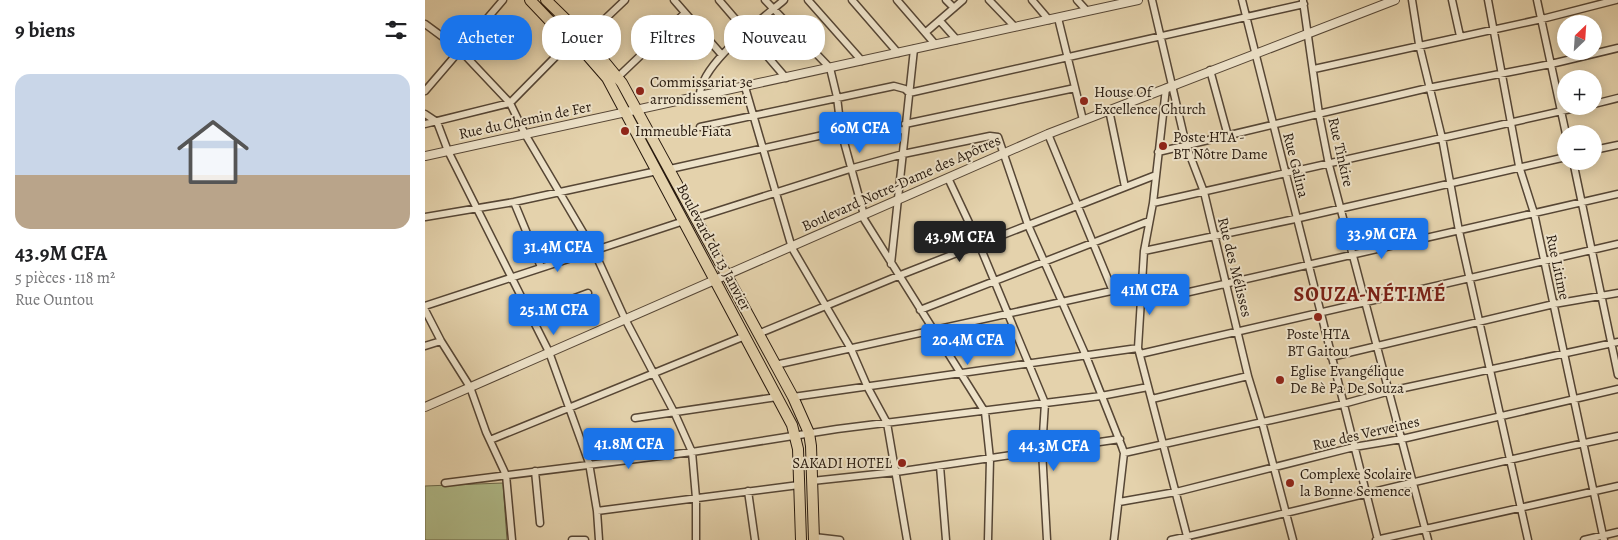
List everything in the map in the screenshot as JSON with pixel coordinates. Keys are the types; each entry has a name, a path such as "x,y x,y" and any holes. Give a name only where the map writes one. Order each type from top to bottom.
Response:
{"highway":[{"name":"Boulevard du 13 Janvier","path":"530,0 544,15"},
{"name":"Boulevard du 13 Janvier","path":"546,0 561,15"},
{"name":"Boulevard du 13 Janvier","path":"591,60 607,78 670,169 793,397 809,433 813,481 814,538"},
{"name":"Boulevard du 13 Janvier","path":"604,60 618,77 630,111 657,171 777,397 795,435 799,449 801,540"}],"street":[{"path":"490,15 503,0"},
{"path":"609,15 625,0"},
{"path":"674,0 722,55 706,75 700,96"},
{"path":"719,0 732,15"},
{"path":"765,0 830,68 837,97 841,131 853,168 863,215 891,265 985,412 990,459 988,540"},
{"path":"767,15 784,0"},
{"path":"808,0 862,61"},
{"path":"852,0 898,53"},
{"path":"897,0 935,44"},
{"path":"946,0 954,8"},
{"path":"926,32 940,22 963,0"},
{"path":"989,0 1015,27"},
{"path":"1032,0 1049,20"},
{"path":"1077,0 1087,11"},
{"name":"Rue du Chemin de Fer","path":"425,156 1058,18 1113,3 1138,0"},
{"name":"Rue des Mélisses","path":"1151,0 1160,36 1169,87 1186,145 1204,192 1248,376 1263,422 1293,540"},
{"name":"Rue Galina","path":"1241,0 1377,540"},
{"name":"Boulevard Notre-Dame des Apôtres","path":"425,407 727,274 792,248 1048,134 1395,0"},
{"path":"1412,0 1419,44 1442,138 1459,231 1528,540"},
{"path":"1452,0 1460,36"},
{"name":"Rue Litime","path":"1487,0 1503,73 1519,166 1534,213 1604,538"},
{"path":"1537,0 1557,93"},
{"path":"1314,69 1419,44 1542,19 1616,0"},
{"path":"909,93 1304,2"},
{"name":"Rue Tinkire","path":"1304,2 1319,114 1329,165 1428,540"},
{"path":"618,77 685,13"},
{"path":"1058,18 1083,120"},
{"path":"940,22 957,40"},
{"path":"425,24 440,35"},
{"path":"1158,152 1429,88 1551,64 1618,48"},
{"path":"891,265 914,49"},
{"path":"425,91 450,60"},
{"path":"469,60 510,103 525,134 594,251 625,319 675,414 692,452 696,498 696,540"},
{"path":"425,124 510,103 552,60"},
{"path":"770,60 786,78"},
{"path":"1210,70 1228,136"},
{"path":"700,127 894,86 905,88 909,93"},
{"path":"745,87 792,248 851,349 868,388 887,423 907,540"},
{"path":"1169,87 1158,152 1153,203 1144,251 1139,351 1188,538"},
{"path":"670,169 763,150 841,131 905,127 1075,88"},
{"path":"1602,102 1618,98"},
{"path":"1109,110 1125,187"},
{"path":"1153,203 1329,165 1511,121 1557,113"},
{"path":"425,114 437,122 448,151 511,278 532,314 549,352 589,463 597,511 599,540"},
{"path":"1048,134 1112,289"},
{"path":"696,218 903,154 998,136 1028,225 1086,356 1120,439 1124,454 1114,540"},
{"path":"1602,148 1618,144"},
{"path":"1144,251 1295,219 1557,159"},
{"path":"1575,170 1615,342 1618,375"},
{"path":"425,217 514,202 657,171"},
{"path":"758,334 898,276 1156,176"},
{"path":"948,178 979,244 1045,403 1042,450 1047,540"},
{"path":"1141,303 1354,256 1618,194"},
{"path":"514,202 541,267"},
{"path":"920,310 1149,221"},
{"path":"425,306 684,222"},
{"path":"793,397 868,388 1028,362 1139,351 1320,314 1618,244"},
{"path":"775,365 1112,289 1143,284"},
{"path":"1331,357 1377,348 1554,304 1618,292"},
{"path":"532,314 588,293"},
{"path":"425,310 470,387 490,440 507,475 512,540"},
{"path":"490,440 745,336"},
{"path":"425,346 441,340"},
{"path":"1124,454 1343,404 1390,391 1491,370 1564,351 1615,342"},
{"path":"1152,399 1248,376"},
{"path":"445,483 589,463 692,452 809,433 985,412 1101,396 1148,387"},
{"name":"Rue des Verveines","path":"1119,502 1176,492 1354,447 1402,438 1501,414 1618,389"},
{"path":"635,418 675,414 777,397"},
{"path":"1171,540 1188,538 1366,492 1413,484 1618,436"},
{"path":"813,481 940,466 1120,439"},
{"path":"940,466 946,540"},
{"path":"535,471 540,523"},
{"path":"597,511 799,485"},
{"path":"1377,540 1521,506 1618,486"},
{"path":"748,492 755,540"},
{"path":"1584,540 1604,538 1618,532"},
{"path":"814,538 840,540"},
{"path":"572,540 585,540"}],"green space":[{"path":"503,483 507,540 425,540 425,486"}],"place":[{"name":"Commissariat 3e arrondissement","path":"640,91"},
{"name":"House Of Excellence Church","path":"1084,101"},
{"name":"Immeuble Fiata","path":"625,131"},
{"name":"Poste HTA - BT Nôtre Dame","path":"1163,146"},
{"name":"Poste HTA BT Gaitou","path":"1318,317"},
{"name":"Eglise Evangélique De Bè Pa De Souza","path":"1280,380"},
{"name":"SAKADI HOTEL","path":"902,463"},
{"name":"Complexe Scolaire la Bonne Semence","path":"1290,483"}],"district":[{"name":"SOUZA-NÉTIMÉ","path":"1370,294"}]}
